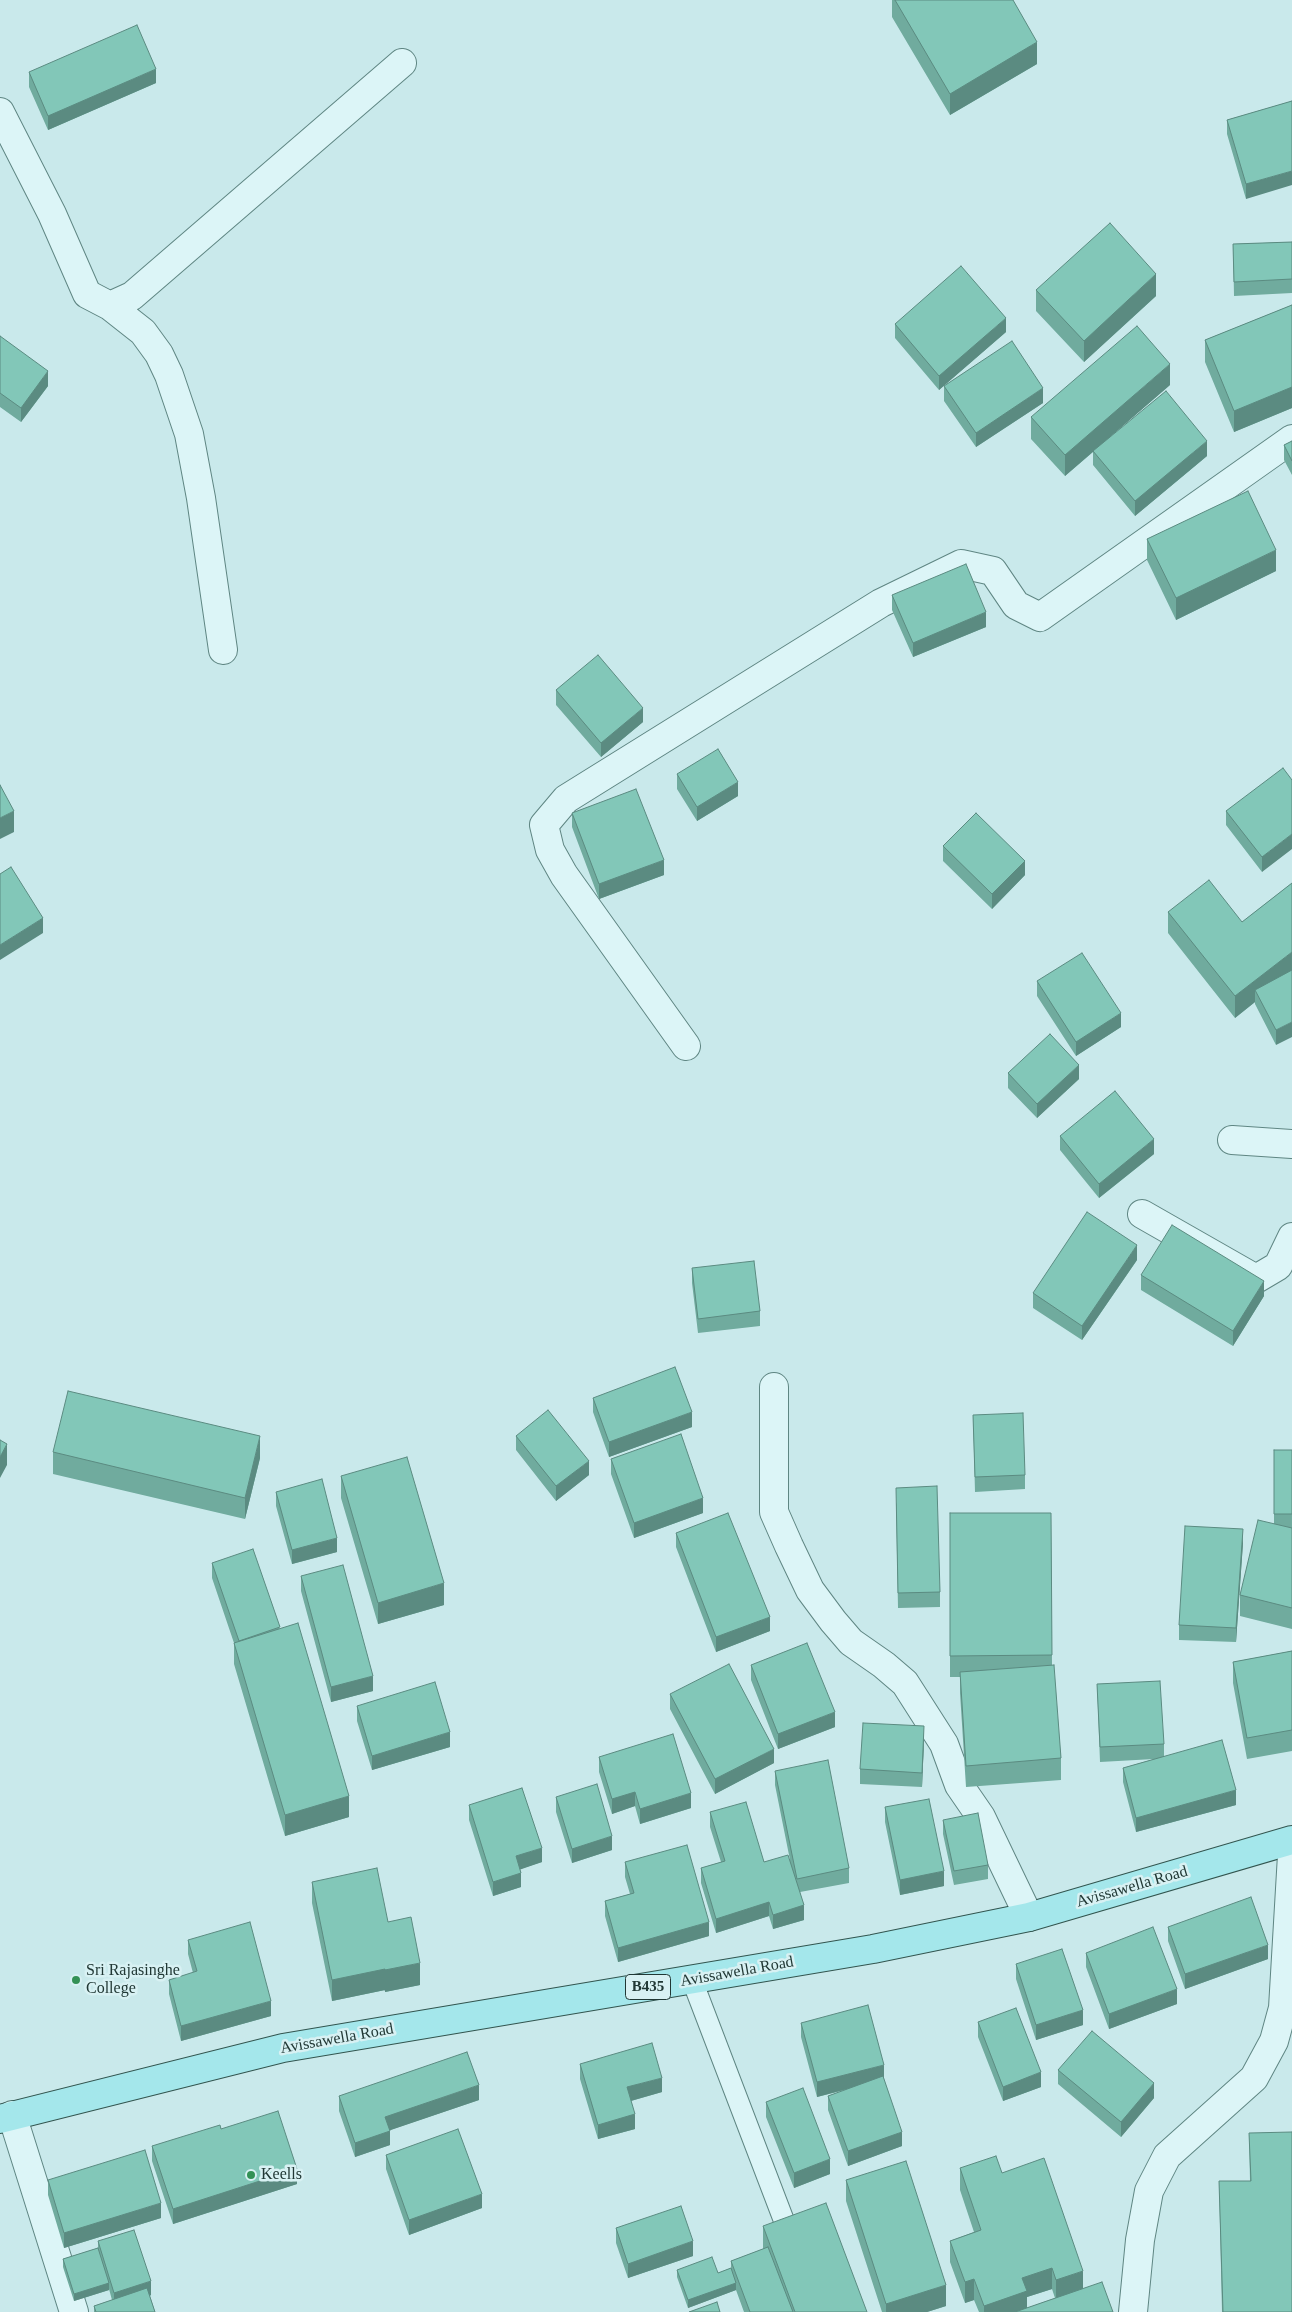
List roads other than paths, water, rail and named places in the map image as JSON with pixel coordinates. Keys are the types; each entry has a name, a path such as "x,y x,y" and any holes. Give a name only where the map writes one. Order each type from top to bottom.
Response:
{"main road":[{"name":"Avissawella Road","path":"6,2117 283,2048 873,1949 1029,1917 1292,1840"}],"street":[{"path":"110,306 132,296 402,63"},
{"path":"0,112 52,214 87,294 110,306 143,332 159,354 169,375 189,434 201,498 223,650"},
{"path":"686,1046 564,875 550,850 544,825 566,799 881,603 962,564 993,572 1016,605 1040,617 1292,439"},
{"path":"1232,1140 1292,1144"},
{"path":"1142,1214 1256,1279 1278,1266 1292,1237"},
{"path":"774,1387 774,1512 810,1590 851,1642 884,1665 905,1683 944,1744 959,1785 981,1817 1029,1917"},
{"path":"1133,2312 1140,2240 1150,2190 1168,2156 1254,2078 1274,2041 1283,2008 1292,1855"},
{"path":"6,2117 74,2312"}],"lane":[{"path":"692,1980 786,2226"}],"place":[{"name":"Sri Rajasinghe College","path":"76,1980"},
{"name":"Keells","path":"251,2175"}]}
